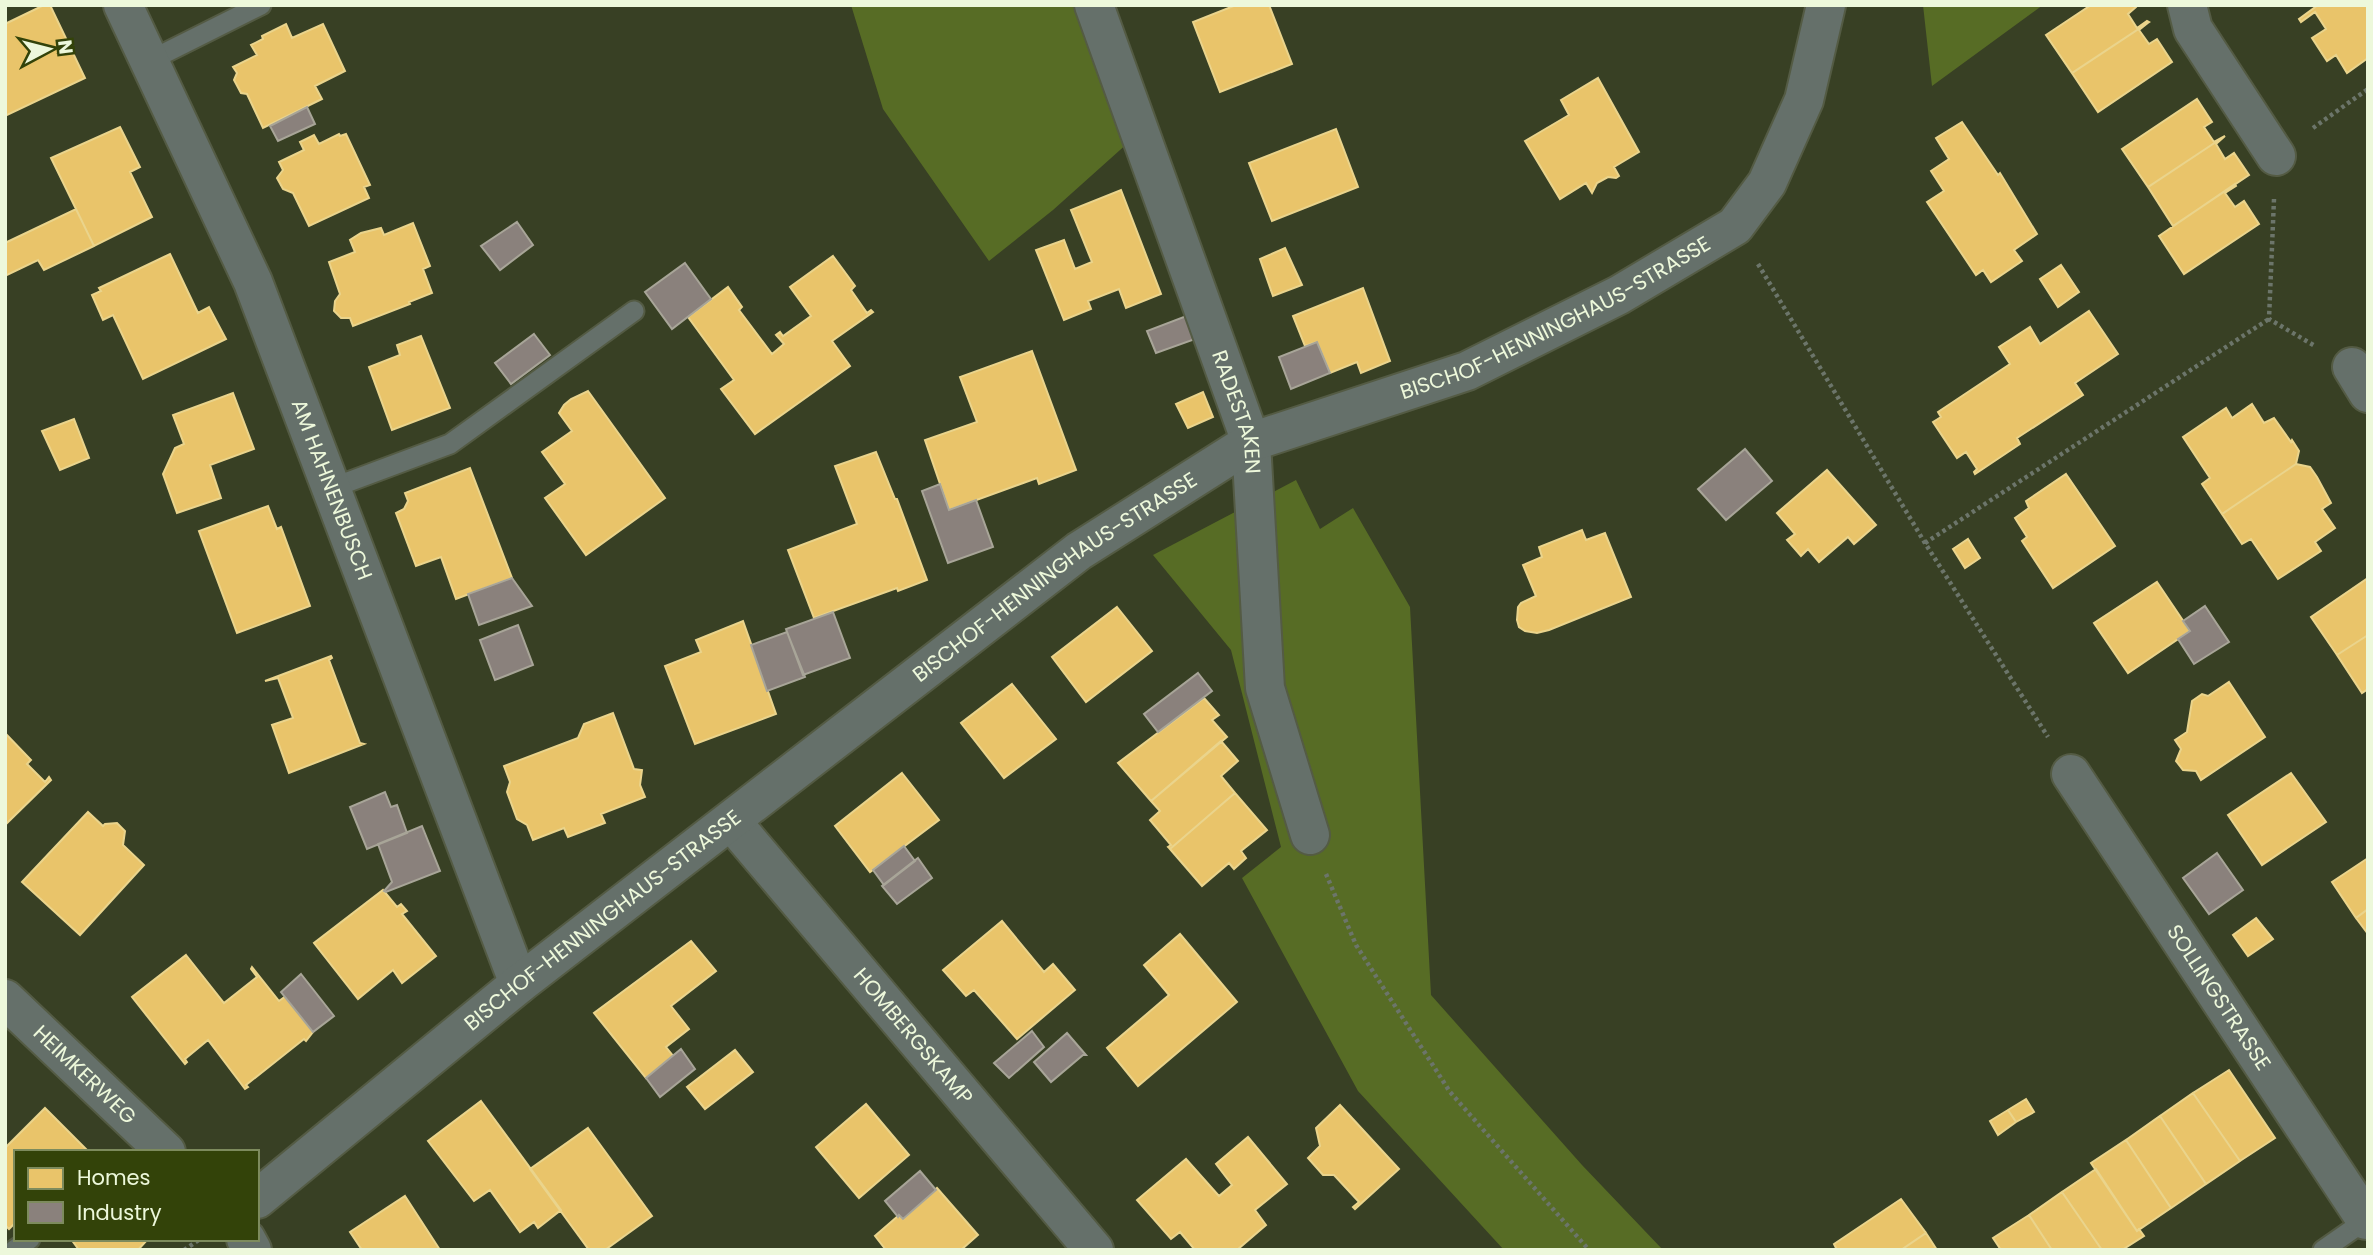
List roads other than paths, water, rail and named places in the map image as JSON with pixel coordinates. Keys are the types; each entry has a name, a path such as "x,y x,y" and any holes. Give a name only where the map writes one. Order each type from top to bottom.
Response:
{"street":[{"name":"AM HAHNENBUSCH","path":"123,5 253,282 519,984"},
{"name":"RADESTAKEN","path":"1094,5 1251,442 1265,688 1310,835"},
{"name":"BISCHOF-HENNINGHAUS-STRASSE","path":"259,1197 519,984 1079,551 1251,442 1467,371 1619,295 1735,226 1767,183 1804,100 1826,5"},
{"path":"2187,5 2193,29 2276,156"},
{"name":"SOLLINGSTRASSE","path":"2071,774 2367,1219"},
{"name":"HOMBERGSKAMP","path":"731,821 1094,1250"},
{"name":"HEIMKERWEG","path":"5,999 150,1147"}],"lane":[{"path":"149,61 261,5"},
{"path":"332,488 450,444 635,311"},
{"path":"2323,1250 2367,1219"}]}
